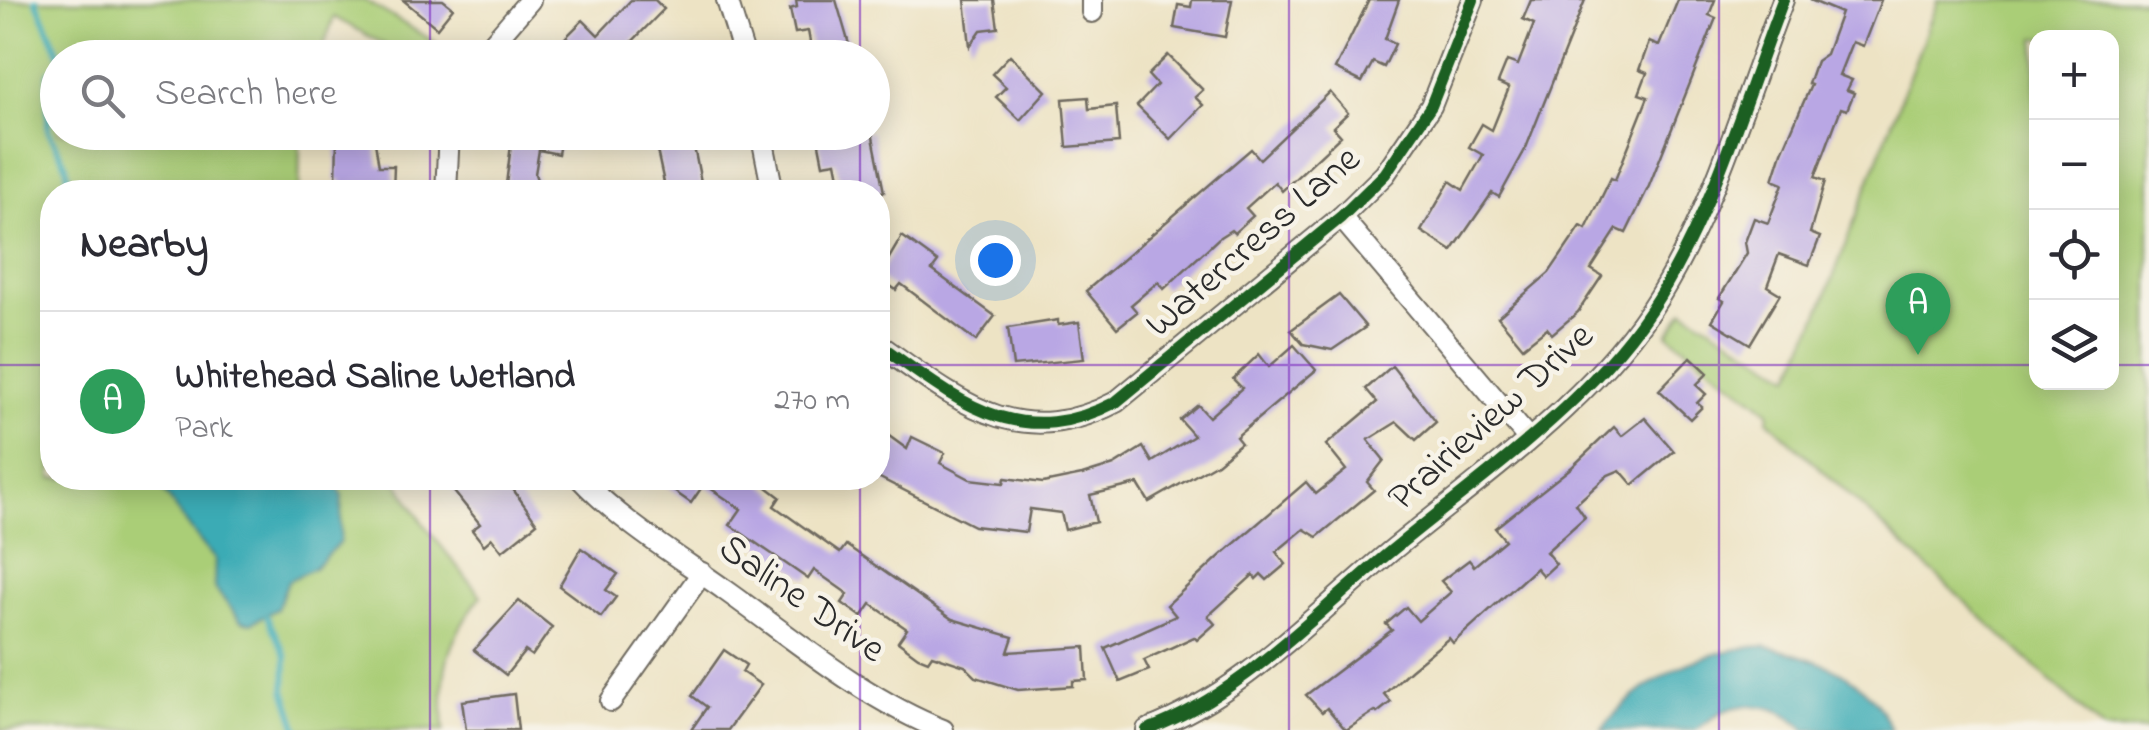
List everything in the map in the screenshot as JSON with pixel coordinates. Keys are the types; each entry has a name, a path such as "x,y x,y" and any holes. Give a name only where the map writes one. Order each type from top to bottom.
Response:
{"street":[{"path":"496,40 530,0"},
{"path":"727,0 739,40"},
{"name":"Watercress Lane","path":"890,352 967,406 1012,421 1048,423 1084,416 1116,402 1341,217 1386,174 1422,122 1474,0"},
{"name":"Prairieview Drive","path":"1147,730 1232,684 1527,437 1610,362 1661,293 1696,224 1783,0"},
{"path":"447,180 448,150"},
{"path":"764,150 770,180"},
{"path":"1341,217 1527,437"},
{"name":"Saline Drive","path":"593,490 702,574 892,706 944,730"},
{"path":"611,701 702,574"}],"green space":[{"path":"0,0 364,0 431,40 376,40 334,17 326,40 40,40 40,150 300,150 299,180 40,180 40,490 402,490 422,522 481,596 452,644 444,674 444,730 0,730"},
{"path":"1938,0 2149,0 2149,730 2104,730 1768,420 1769,411 1668,334 1684,310 1791,376 1826,296"}],"water":[{"path":"162,490 339,490 342,495 340,542 314,568 288,581 277,609 251,623 241,621 214,587 215,559"},
{"path":"1764,646 1840,672 1871,696 1891,730 1805,730 1777,710 1743,706 1720,713 1694,730 1601,730 1635,696 1674,670 1717,654"}],"building":[{"path":"403,0 443,0 453,8 437,28"},
{"path":"631,0 655,0 664,9 634,40 563,40 583,20 598,35"},
{"path":"796,0 836,0 848,40 810,40 808,31 795,33 790,9 797,7"},
{"path":"965,0 994,0 998,28 981,30 970,46"},
{"path":"1192,0 1232,0 1225,37 1174,28 1178,5 1191,7"},
{"path":"1369,0 1399,0 1385,39 1395,44 1384,67 1373,62 1362,82 1335,69"},
{"path":"1531,0 1585,0 1526,148 1499,197 1492,193 1452,251 1421,231 1450,181 1463,190 1483,155 1469,147 1482,124 1492,130 1509,88 1498,83 1507,61 1518,65 1534,24 1523,19"},
{"path":"1678,0 1715,0 1709,15 1716,18 1649,186 1626,233 1617,229 1591,269 1602,276 1578,312 1552,334 1547,328 1523,347 1498,317 1549,273 1581,226 1586,229 1611,178 1615,180 1648,97 1639,94 1647,73 1639,70 1649,42 1659,46"},
{"path":"1810,0 1881,0 1863,46 1852,42 1839,75 1852,80 1847,90 1854,93 1847,110 1841,108 1815,177 1825,181 1810,233 1820,237 1809,265 1779,254 1767,286 1780,294 1750,344 1712,321 1724,301 1719,298 1747,253 1745,242 1754,218 1768,223 1783,184 1773,180 1782,152 1811,85 1808,84 1816,61 1826,54 1841,13"},
{"path":"1010,55 1046,91 1020,120 996,97 1006,87 992,74"},
{"path":"1168,55 1203,90 1195,97 1203,105 1170,139 1137,106 1157,85 1148,75"},
{"path":"1330,92 1348,113 1333,127 1341,136 1282,191 1275,182 1246,208 1253,216 1234,233 1231,230 1220,237 1164,289 1158,282 1131,305 1137,312 1117,328 1086,291 1251,149 1260,159"},
{"path":"1088,97 1089,109 1116,106 1119,143 1067,147 1063,99"},
{"path":"337,150 376,150 379,166 394,166 393,180 336,180"},
{"path":"510,150 539,150 537,180 507,180"},
{"path":"657,150 695,150 701,180 663,180"},
{"path":"820,150 876,150 882,180 840,180 836,162 823,164"},
{"path":"902,236 938,262 932,270 995,316 976,341 901,284 896,290 890,286 890,256"},
{"path":"1339,295 1366,327 1332,350 1303,344 1291,330"},
{"path":"1058,320 1058,325 1079,322 1084,359 1013,366 1008,328"},
{"path":"1294,345 1316,370 1236,437 1241,443 1217,463 1149,502 1138,484 1090,495 1096,522 1065,530 1061,513 1030,509 1026,532 974,526 890,483 890,437 907,449 912,437 945,453 940,463 970,479 1004,483 1005,478 1043,483 1082,475 1114,465 1143,447 1152,462 1194,436 1180,420 1198,405 1209,417 1242,388 1233,379 1259,354 1269,367"},
{"path":"1691,357 1708,373 1696,385 1706,394 1697,403 1702,407 1690,419 1659,390"},
{"path":"1392,366 1436,422 1416,440 1397,422 1368,440 1384,460 1367,482 1374,490 1317,537 1304,529 1276,552 1286,564 1267,580 1261,574 1256,579 1253,575 1208,616 1215,624 1197,640 1194,637 1144,660 1149,670 1120,682 1105,648 1176,616 1167,605 1306,482 1316,494 1346,470 1326,445 1377,402 1366,389"},
{"path":"1645,418 1674,451 1633,485 1620,470 1608,475 1576,504 1585,517 1546,552 1556,564 1543,576 1536,568 1453,643 1449,638 1410,670 1384,694 1391,702 1346,730 1327,708 1322,712 1306,695 1392,630 1386,624 1406,607 1418,621 1451,592 1441,581 1469,560 1474,566 1505,540 1495,528 1572,467 1614,427 1622,436"},
{"path":"453,490 514,490 537,523 502,551 492,538 484,545 472,530 480,524"},
{"path":"672,490 700,490 691,503"},
{"path":"713,490 771,490 780,497 774,506 840,553 846,545 952,619 1013,637 1008,652 1085,647 1087,680 1073,681 1073,686 1018,690 976,677 965,666 932,655 928,661 918,657 898,642 907,629 871,604 862,617 842,603 848,594 814,570 808,579 730,525 741,509"},
{"path":"581,548 618,574 606,590 616,597 601,617 559,586"},
{"path":"519,601 552,627 532,656 525,651 506,675 474,650"},
{"path":"724,650 746,665 742,672 761,685 728,730 691,730 707,707 692,696"},
{"path":"514,694 518,730 466,730 462,701"}],"waterway":[{"path":"36,0 53,40"},
{"path":"58,150 68,180"},
{"path":"267,617 286,656 285,690 298,730"}],"cycle path":[{"path":"890,353 961,400 1018,421 1048,423 1081,417 1116,402 1341,217 1385,174 1431,106 1473,0"},
{"path":"1147,730 1213,697 1273,654 1385,556 1534,436 1603,369 1633,333 1680,261 1728,150 1783,0"}],"place":[{"name":"Whitehead Saline Wetland","path":"1918,355"}]}
